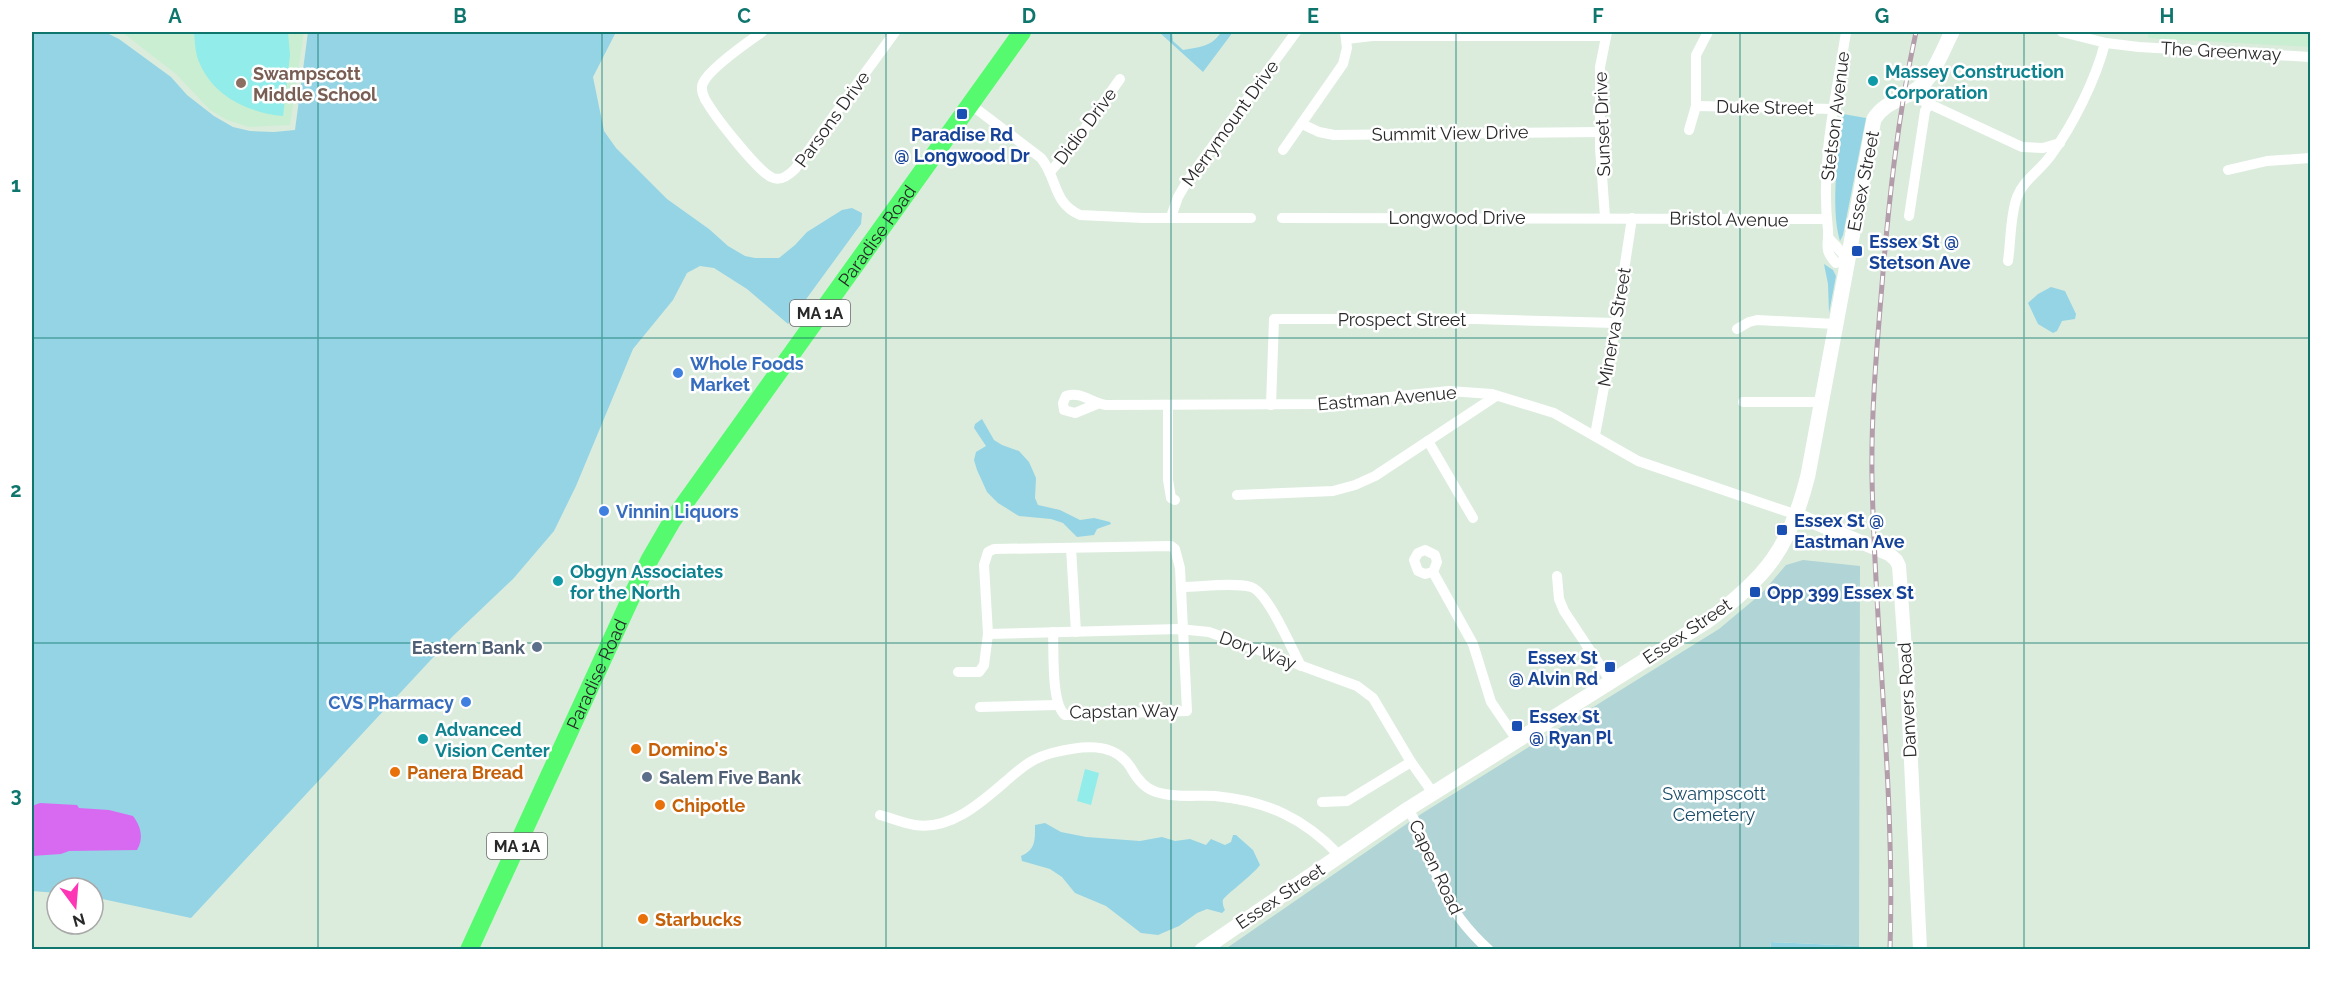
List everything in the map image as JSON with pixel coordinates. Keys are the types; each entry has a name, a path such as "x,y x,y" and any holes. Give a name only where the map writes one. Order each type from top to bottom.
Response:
{"highway":[{"name":"Paradise Road","path":"469,950 632,596 672,522 1022,32"}],"main road":[{"name":"Essex Street","path":"1202,950 1408,809 1706,622 1733,601 1774,559 1785,542 1797,515 1808,475 1874,119 1882,109 1911,92 1929,76 1952,32"}],"street":[{"name":"Parsons Drive","path":"762,32 716,69 703,82 702,88 708,105 763,170 770,177 777,179 784,178 795,169 895,32"},
{"name":"Merrymount Drive","path":"1172,218 1178,197 1188,180 1296,32"},
{"path":"1689,130 1696,106 1696,55 1708,32"},
{"name":"Stetson Avenue","path":"1846,32 1825,168 1828,237 1835,246 1842,250 1847,260"},
{"name":"The Greenway","path":"2062,32 2105,43 2139,47 2310,57"},
{"path":"1283,150 1343,64 1346,35 1606,34"},
{"name":"Sunset Drive","path":"1605,218 1599,67 1606,34"},
{"path":"2008,261 2017,198 2025,184 2060,142 2100,63 2105,43"},
{"name":"Didio Drive","path":"1050,172 1071,148 1120,79"},
{"path":"1911,92 1929,104 2022,147 2043,148 2060,142"},
{"path":"970,104 1035,153 1050,172 1060,198 1071,211 1080,215 1251,218"},
{"path":"1909,216 1929,104"},
{"name":"Duke Street","path":"1696,106 1833,109"},
{"name":"Summit View Drive","path":"1302,124 1334,135 1601,132"},
{"path":"2228,170 2267,161 2310,158"},
{"name":"Longwood Drive","path":"1282,218 1632,218"},
{"name":"Bristol Avenue","path":"1632,218 1826,219"},
{"name":"Minerva Street","path":"1595,435 1616,323 1632,218"},
{"name":"Prospect Street","path":"1271,405 1274,319 1474,319 1616,323"},
{"path":"1737,329 1749,322 1768,320 1835,324"},
{"name":"Eastman Avenue","path":"1097,404 1271,405 1354,402 1449,391 1496,396 1554,413 1638,460 1797,515"},
{"path":"1237,495 1320,493 1346,489 1375,476 1496,396"},
{"path":"1743,402 1821,402"},
{"path":"1168,405 1168,480 1171,498 1175,500"},
{"path":"1428,441 1473,518"},
{"name":"Danvers Road","path":"1797,515 1889,554 1896,560 1900,574 1920,950"},
{"path":"958,672 979,672 982,668 988,634 985,558 994,549 1171,546 1176,549 1179,561 1182,629"},
{"path":"1071,548 1076,632"},
{"path":"1433,572 1473,644 1491,702 1517,740"},
{"path":"1557,576 1559,599 1564,611 1611,682"},
{"path":"1180,587 1238,586 1256,590 1267,601 1301,666"},
{"name":"Dory Way","path":"988,634 1182,629 1209,632 1228,638 1327,674 1373,698 1411,762 1433,793"},
{"name":"Capstan Way","path":"1058,705 1060,711 1065,714 1187,711 1182,629"},
{"path":"980,707 1058,705 1053,633"},
{"path":"880,815 916,825 942,824 970,809 1037,757 1062,751 1101,747 1119,754 1140,782 1152,791 1168,795 1215,796 1273,808 1305,824 1322,836 1339,855"},
{"path":"1322,802 1347,801 1411,762"},
{"name":"Capen Road","path":"1408,809 1422,834 1448,902 1476,938 1489,950"}],"shaded area":[{"path":"32,32 105,32 119,39 171,77 187,95 214,116 233,127 250,131 274,132 295,130 308,32 616,32 593,77 604,131 616,148 667,199 709,229 728,246 745,256 779,258 807,232 842,210 852,208 862,213 861,224 788,324 747,289 714,268 700,266 687,273 673,300 633,349 576,486 554,531 513,579 453,636 191,918 105,900 105,876 45,876 45,892 32,891"},
{"name":"Swampscott Middle School","path":"122,32 304,32 290,125 249,127 227,120 210,110 176,74"},
{"path":"194,32 288,32 290,55 283,116 246,107 214,86 198,60"},
{"path":"1159,32 1172,32 1173,41 1183,50 1200,47 1214,41 1221,32 1233,32 1203,72"},
{"path":"2148,32 2310,32 2310,47 2148,38"},
{"path":"1843,114 1866,118 1840,241 1835,196"},
{"path":"1824,264 1833,270 1836,276 1829,313 1828,284"},
{"path":"2051,287 2065,291 2076,314 2075,319 2062,321 2057,331 2053,333 2038,324 2028,303"},
{"path":"982,419 994,440 1019,451 1029,462 1036,478 1035,498 1038,505 1060,510 1080,520 1094,518 1111,524 1097,529 1094,535 1077,537 1063,523 1051,519 1019,516 998,503 987,492 974,460 976,452 986,446 974,428 975,424"},
{"path":"1085,769 1099,773 1091,805 1077,801"},
{"path":"40,803 77,805 79,808 109,810 133,816 141,833 139,846 137,850 69,851 61,854 32,856 32,806"},
{"path":"1045,823 1061,832 1086,837 1140,841 1162,837 1175,841 1190,839 1206,845 1211,839 1225,845 1231,842 1233,835 1236,835 1253,850 1260,865 1224,898 1225,910 1222,913 1207,909 1179,926 1158,935 1141,933 1106,906 1075,893 1062,877 1050,869 1022,861 1021,856 1030,851 1034,843 1035,825"},
{"path":"1771,942 1859,946 1859,950 1770,950"}],"green space":[{"name":"Swampscott Cemetery","path":"1803,560 1860,566 1859,946 1771,942 1770,950 1224,950 1421,814 1719,629 1762,593 1786,565"}],"railway":[{"path":"1890,950 1890,832 1874,537 1872,433 1877,342 1890,197 1898,131 1916,32"}],"place":[{"name":"Massey Construction Corporation","path":"1873,81"},
{"name":"Swampscott Middle School","path":"241,83"},
{"name":"Paradise Rd @ Longwood Dr","path":"962,114"},
{"name":"Essex St @ Stetson Ave","path":"1857,251"},
{"name":"Whole Foods Market","path":"678,373"},
{"name":"Vinnin Liquors","path":"604,511"},
{"name":"Essex St @ Eastman Ave","path":"1782,530"},
{"name":"Obgyn Associates for the North","path":"558,581"},
{"name":"Opp 399 Essex St","path":"1755,592"},
{"name":"Eastern Bank","path":"537,647"},
{"name":"Essex St @ Alvin Rd","path":"1610,667"},
{"name":"CVS Pharmacy","path":"466,702"},
{"name":"Essex St @ Ryan Pl","path":"1517,726"},
{"name":"Advanced Vision Center","path":"423,739"},
{"name":"Domino's","path":"636,749"},
{"name":"Panera Bread","path":"395,772"},
{"name":"Salem Five Bank","path":"647,777"},
{"name":"Chipotle","path":"660,805"},
{"name":"Starbucks","path":"643,919"}]}
